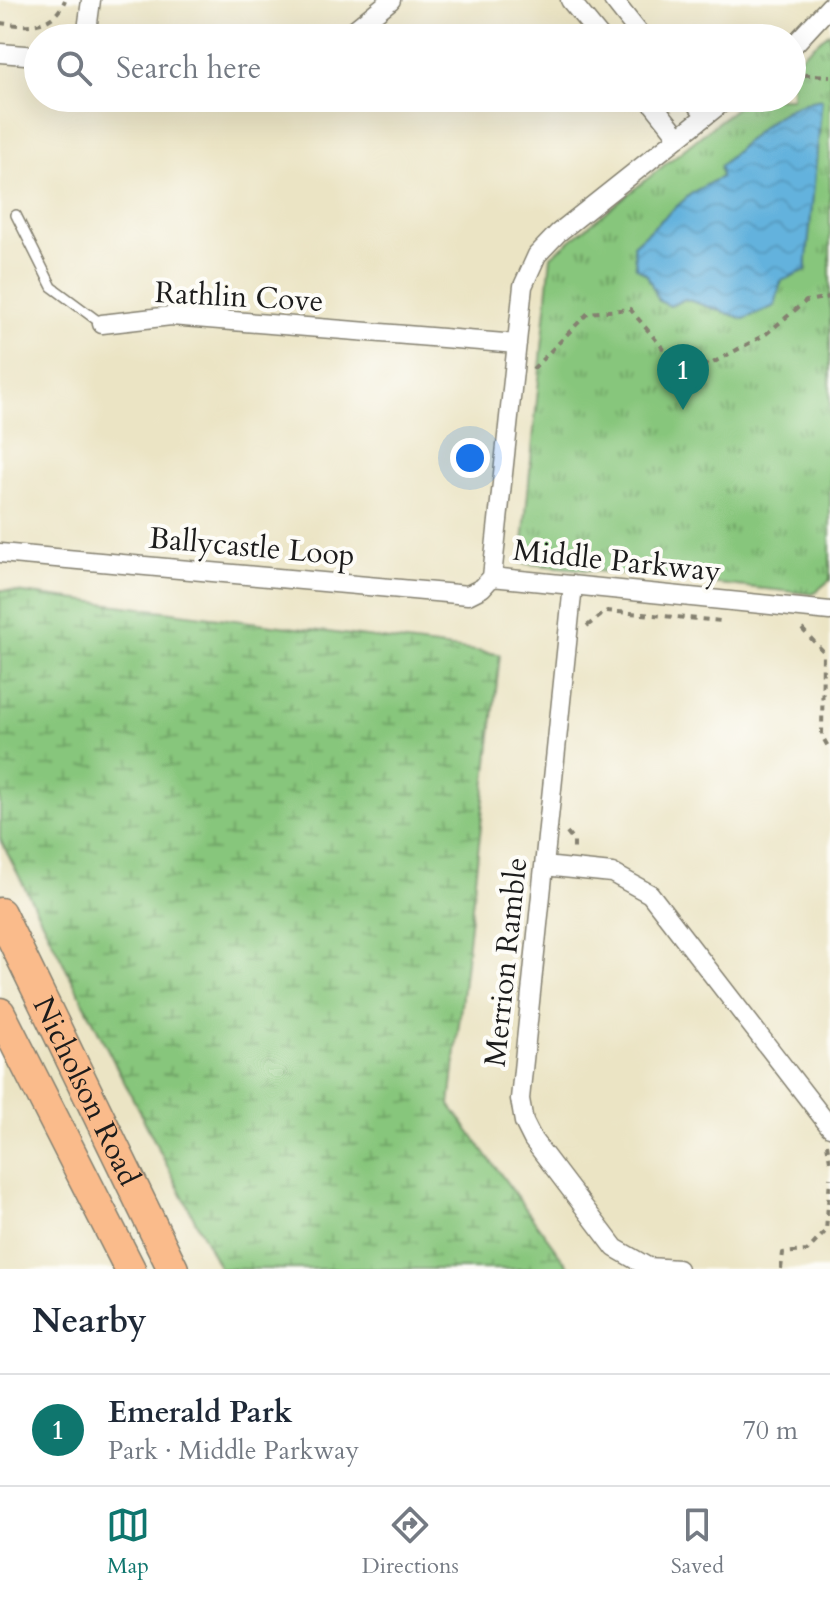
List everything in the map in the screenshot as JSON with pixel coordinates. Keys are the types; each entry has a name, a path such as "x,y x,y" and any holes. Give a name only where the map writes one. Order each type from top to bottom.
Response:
{"main road":[{"name":"Nicholson Road","path":"0,913 173,1269"},
{"name":"Nicholson Road","path":"0,1013 130,1269"}],"street":[{"path":"88,24 91,0"},
{"path":"361,24 391,0"},
{"path":"570,0 590,24"},
{"path":"613,0 632,24"},
{"path":"806,32 830,6"},
{"path":"0,53 24,55"},
{"path":"659,112 679,137"},
{"name":"Middle Parkway","path":"710,112 558,233 537,255 523,286 492,577 830,611"},
{"name":"Rathlin Cove","path":"102,324 171,316 517,344"},
{"name":"Ballycastle Loop","path":"0,553 468,595 482,588 492,577"},
{"name":"Merrion Ramble","path":"573,585 520,1099 524,1122 533,1140 615,1248 648,1267 678,1269"},
{"path":"544,866 612,873 650,894 830,1127"}],"lane":[{"name":"Rathlin Cove","path":"16,215 52,287 102,324"}],"path":[{"path":"42,24 59,14 65,0"},
{"path":"0,23 24,26"},
{"path":"806,75 830,76"},
{"path":"527,368 536,369 588,313 630,309 671,358 709,365 766,334 806,301 830,297"},
{"path":"585,628 607,611 732,622"},
{"path":"795,628 803,629 823,651 822,736 830,750"},
{"path":"781,1269 783,1253 807,1251 826,1231 830,1178"}],"green space":[{"path":"830,32 830,580 813,594 521,563 551,256 731,112 806,112 806,52"},
{"path":"0,590 500,654 450,1105 570,1269 220,1269 0,839"}],"water":[{"path":"822,99 806,270 781,281 775,306 744,319 685,299 670,306 659,301 647,275 636,267 633,245 693,192 721,177 720,166 755,133 784,112 806,112 806,102"}],"place":[{"name":"Emerald Park","path":"683,410"}]}
